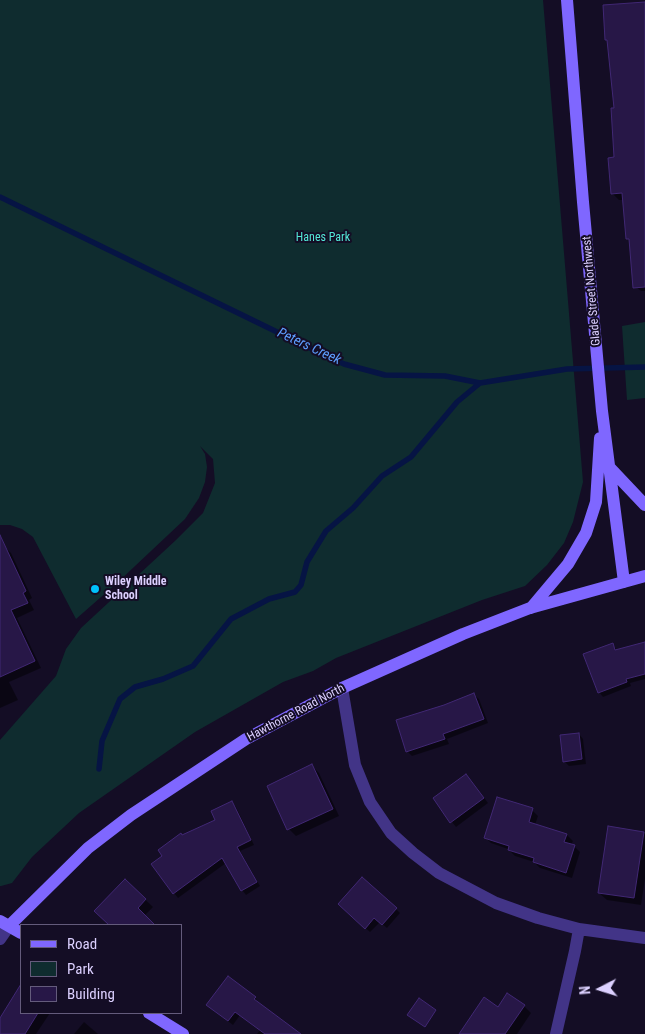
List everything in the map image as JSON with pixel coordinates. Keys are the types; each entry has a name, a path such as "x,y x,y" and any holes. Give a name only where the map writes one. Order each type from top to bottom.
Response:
{"street":[{"name":"Glade Street Northwest","path":"567,0 602,411 624,582"},
{"path":"530,608 568,564 586,534 596,502 602,411"},
{"path":"609,467 645,505"},
{"name":"Hawthorne Road North","path":"0,939 4,923 88,848 131,815 246,739 342,688 463,634 530,608 645,576"},
{"path":"342,688 355,765 370,802 391,833 413,853 439,873 496,904 579,929 645,938"},
{"path":"4,923 20,932"},
{"path":"556,1034 579,929"},
{"path":"151,1014 183,1034"}],"green space":[{"name":"Hanes Park","path":"0,0 543,0 583,482 573,522 564,543 547,565 525,586 482,600 336,658 313,671 283,682 195,732 79,813 32,857 12,883 1,886 0,740 56,676 66,649 81,628 203,513 215,483 213,459 200,446 205,454 207,467 205,482 199,498 185,519 76,619 33,537 22,529 10,525 0,525"},
{"path":"645,322 645,398 627,400 622,326"}],"building":[{"path":"645,2 645,287 633,288 629,239 626,239 622,193 611,194 608,158 614,157 611,108 614,108 607,40 605,40 603,5"},
{"path":"0,535 26,591 23,593 28,603 11,610 35,661 0,677"},
{"path":"645,642 645,674 626,679 627,682 598,693 583,654 613,643 615,650"},
{"path":"474,693 484,719 443,734 445,739 406,752 396,720 444,705"},
{"path":"579,733 582,759 563,762 560,735"},
{"path":"312,764 333,809 287,830 267,786"},
{"path":"466,774 484,798 450,823 433,798"},
{"path":"497,797 533,808 529,822 567,834 564,842 575,845 566,873 533,862 534,858 508,850 509,846 484,838"},
{"path":"232,801 251,840 237,847 257,882 241,891 222,858 173,894 151,864 162,856 158,850 181,833 182,835 215,820 211,811"},
{"path":"608,826 644,832 634,898 598,893"},
{"path":"362,877 397,908 382,925 374,918 365,929 338,904"},
{"path":"125,879 146,899 138,908 154,924 108,924 94,911"},
{"path":"228,976 256,997 254,999 301,1034 265,1034 235,1012 228,1021 206,1005"},
{"path":"20,986 20,1014 37,1014 25,1034 0,1034 0,1018"},
{"path":"507,993 525,1005 505,1034 459,1034 484,997 498,1007"},
{"path":"419,998 436,1010 425,1027 407,1015"}],"waterway":[{"name":"Peters Creek","path":"0,197 344,364 385,375 445,376 480,383 567,369 645,367"},
{"path":"99,769 102,741 120,699 135,687 163,679 193,666 231,619 269,599 295,592 301,585 307,562 326,531 353,508 382,476 411,457 457,402 480,383"}],"place":[{"name":"Wiley Middle School","path":"95,589"}]}
